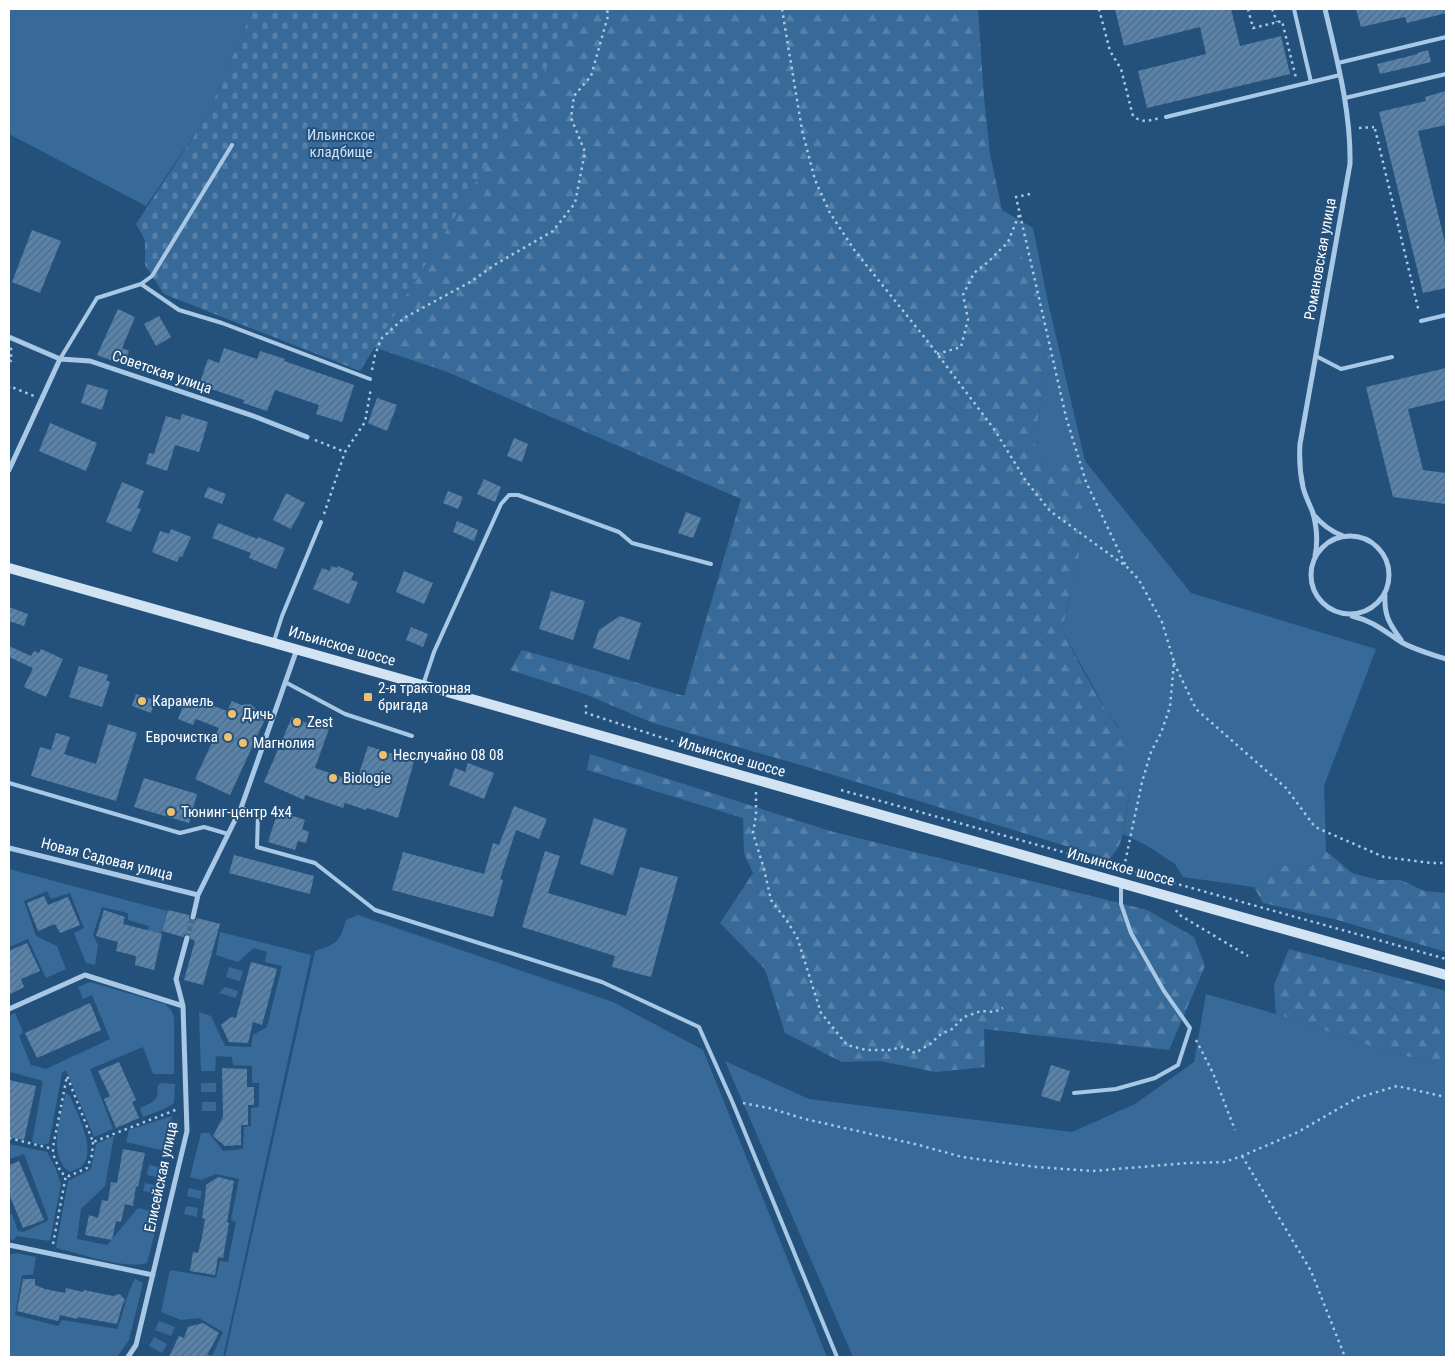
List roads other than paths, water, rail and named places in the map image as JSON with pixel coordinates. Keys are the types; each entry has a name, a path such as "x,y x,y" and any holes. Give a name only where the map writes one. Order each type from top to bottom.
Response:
{"main road":[{"name":"Ильинское шоссе","path":"9,568 297,648 1446,975"}],"street":[{"name":"Романовская улица","path":"1325,9 1345,98 1349,128 1350,164 1300,444 1299,461 1304,489 1313,514 1318,543 1312,565 1311,582 1318,598 1332,610 1367,620 1402,642 1446,659"},
{"name":"Советская улица","path":"10,338 60,359 90,361 307,436"},
{"path":"9,470 60,359"},
{"name":"Романовская улица","path":"1313,514 1323,526 1332,532 1369,541 1382,552 1389,568 1390,577 1385,594 1384,610 1389,622 1402,642"},
{"path":"1316,556 1327,543 1343,536"},
{"path":"1348,615 1357,614 1374,607 1385,594"},
{"path":"193,917 198,895 241,808 297,648"},
{"name":"Новая Садовая улица","path":"9,848 198,895"},
{"name":"Елисейская улица","path":"128,1357 136,1345 187,1131 183,1006 176,979 187,938"},
{"path":"9,1010 85,975 183,1006"},
{"path":"9,1245 153,1275"}],"lane":[{"path":"1294,9 1311,82"},
{"path":"1338,63 1446,37"},
{"path":"1345,98 1446,74"},
{"path":"1166,117 1340,75"},
{"path":"60,359 97,298 141,284 152,276 232,145"},
{"path":"141,284 179,310 222,323 370,379"},
{"path":"1421,321 1446,315"},
{"path":"1316,356 1341,369 1392,357"},
{"path":"423,685 430,659 501,504 509,496 518,494 619,532 632,543 711,564"},
{"path":"274,642 282,616 321,522"},
{"path":"285,682 345,714 412,736"},
{"path":"9,783 180,833 204,827 228,834"},
{"path":"241,808 258,814 257,847 315,862 375,910 602,982 699,1027 732,1101 837,1357"},
{"path":"1074,1093 1116,1089 1155,1078 1178,1065 1190,1028 1164,991 1130,933 1121,904 1120,883"}],"tunnel":[{"path":"187,938 193,917"}],"place":[{"name":"2-я тракторная бригада","path":"368,697"},
{"name":"Карамель","path":"142,701"},
{"name":"Дичь","path":"232,714"},
{"name":"Zest","path":"297,722"},
{"name":"Еврочистка","path":"228,737"},
{"name":"Магнолия","path":"243,743"},
{"name":"Неслучайно 08 08","path":"383,755"},
{"name":"Biologie","path":"333,778"},
{"name":"Тюнинг-центр 4х4","path":"171,812"}],"park label":[{"name":"Ильинское кладбище","path":"341,144"}]}
